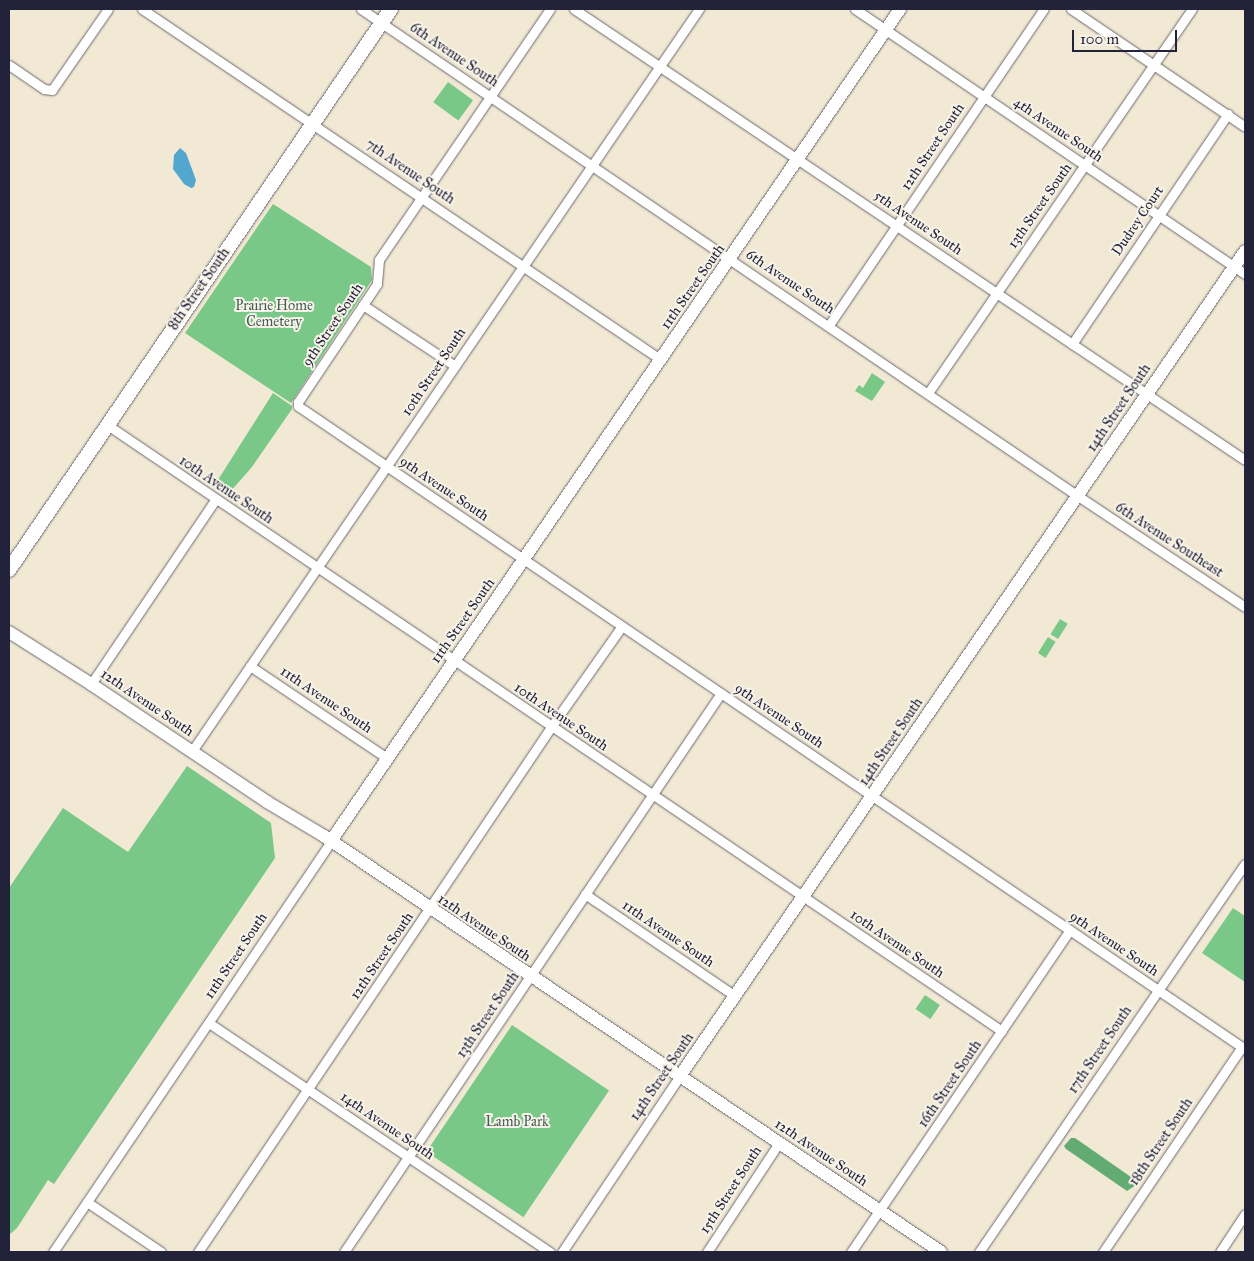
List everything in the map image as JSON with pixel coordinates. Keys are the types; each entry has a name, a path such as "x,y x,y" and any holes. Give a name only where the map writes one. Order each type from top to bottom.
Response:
{"main road":[{"name":"8th Street South","path":"9,570 106,424 391,9"}],"street":[{"path":"9,66 44,89 52,90 108,9"},
{"name":"7th Avenue South","path":"142,9 313,122 660,360"},
{"name":"6th Avenue South","path":"361,9 829,325 1078,496"},
{"name":"9th Street South","path":"298,406 298,402 378,284 379,260 550,9"},
{"name":"5th Avenue South","path":"574,9 1245,460"},
{"name":"10th Street South","path":"192,751 699,9"},
{"name":"4th Avenue South","path":"855,9 1245,274"},
{"name":"11th Street South","path":"53,1252 387,758 731,259 900,9"},
{"name":"12th Street South","path":"829,325 1044,9"},
{"path":"1072,9 1245,126"},
{"name":"13th Street South","path":"928,393 1192,9"},
{"name":"Dudrey Court","path":"1072,344 1228,114"},
{"name":"14th Street South","path":"562,1252 680,1076 1245,251"},
{"path":"363,305 455,366"},
{"name":"9th Avenue South","path":"298,406 1244,1048"},
{"name":"10th Avenue South","path":"106,424 1002,1031"},
{"name":"6th Avenue Southeast","path":"1078,496 1245,607"},
{"path":"91,684 216,499"},
{"name":"12th Street South","path":"198,1252 309,1090 551,727 622,626"},
{"name":"12th Avenue South","path":"9,632 331,841 941,1252"},
{"name":"11th Avenue South","path":"250,666 387,758"},
{"name":"13th Street South","path":"349,1250 408,1157 721,693"},
{"name":"17th Street South","path":"979,1252 1245,864"},
{"name":"11th Avenue South","path":"585,894 735,996"},
{"name":"16th Street South","path":"852,1252 1070,930"},
{"name":"14th Avenue South","path":"209,1023 550,1252"},
{"name":"18th Street South","path":"1102,1252 1244,1048"},
{"name":"15th Street South","path":"707,1252 779,1143"},
{"path":"87,1202 161,1252"},
{"path":"1220,1252 1245,1214"}],"green space":[{"path":"448,82 473,100 458,120 433,102"},
{"name":"Prairie Home Cemetery","path":"273,204 371,267 372,280 291,403 185,333"},
{"path":"872,373 885,382 872,401 855,391 859,385 863,388"},
{"path":"273,393 292,406 292,409 252,467 230,492 216,483"},
{"path":"1060,619 1068,624 1058,639 1050,634"},
{"path":"1048,637 1056,642 1046,658 1038,653"},
{"path":"187,766 271,823 275,858 54,1184 48,1180 17,1228 9,1235 9,888 63,808 128,852"},
{"path":"1233,908 1245,916 1245,982 1202,953"},
{"path":"925,995 940,1005 930,1019 915,1009"},
{"name":"Lamb Park","path":"512,1025 609,1090 523,1217 426,1152"},
{"path":"1071,1138 1075,1138 1131,1177 1136,1185 1127,1191 1066,1149 1064,1146"}],"water":[{"path":"180,148 186,153 196,180 194,187 191,188 184,184 173,169 174,155"}]}
